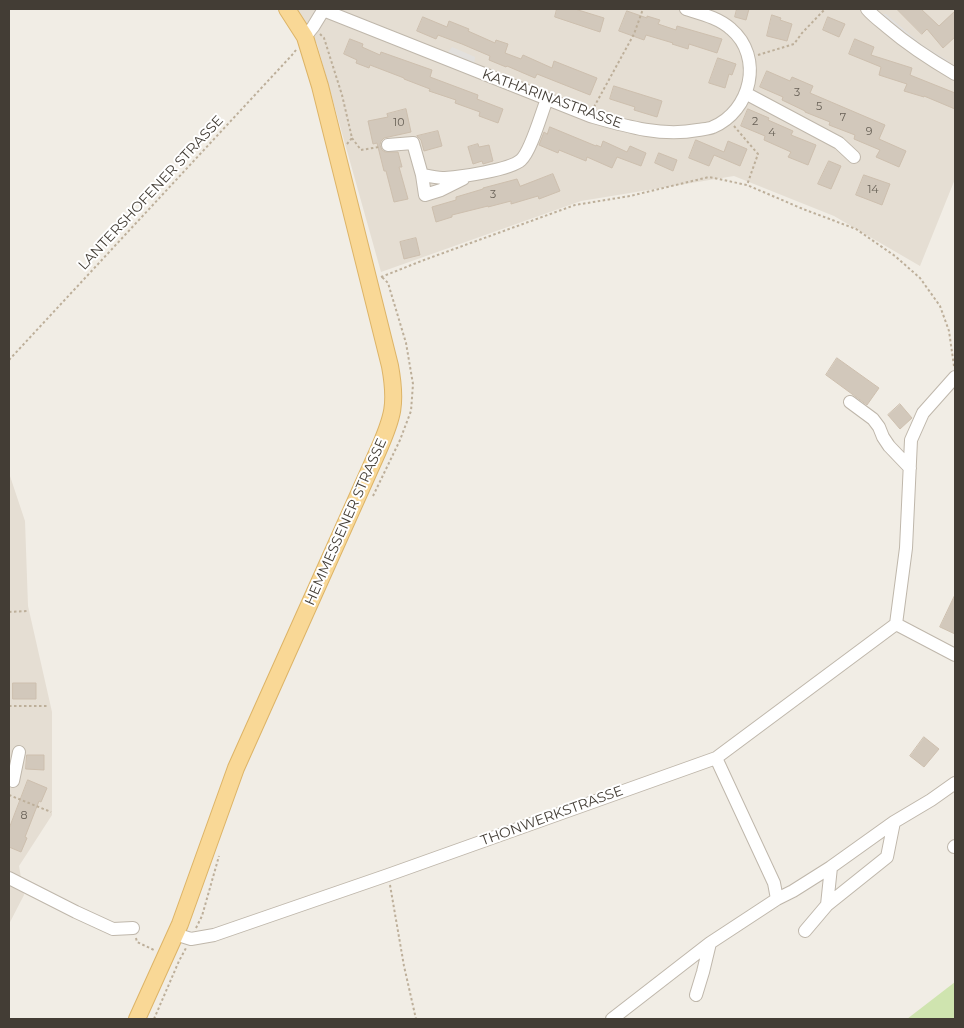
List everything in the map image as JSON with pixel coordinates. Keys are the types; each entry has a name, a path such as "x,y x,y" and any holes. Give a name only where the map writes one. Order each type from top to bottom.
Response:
{"main road":[{"name":"HEMMESSENER STRASSE","path":"137,1019 165,954 183,937 188,901 236,768 378,451 392,417 394,404 394,385 390,366 320,86 305,37 287,9"}],"street":[{"name":"KATHARINASTRASSE","path":"323,10 590,116 632,128 667,133 713,127 728,118 747,94 751,73 748,57 741,40 731,29 714,19 686,9"},
{"path":"867,9 899,38 955,74"},
{"path":"305,37 323,10"},
{"path":"747,94 839,143 854,157"},
{"path":"422,175 444,178 471,175 510,166 520,161 528,152 546,99"},
{"path":"388,145 413,143 422,175 425,195 441,190 471,175"},
{"path":"955,376 923,413 911,440 906,548 896,624 955,655"},
{"path":"850,402 873,419 889,446 910,468"},
{"name":"THONWERKSTRASSE","path":"183,937 214,935 716,758 896,624"},
{"path":"10,787 19,752"},
{"path":"716,758 774,883 777,898"},
{"path":"612,1019 710,943 777,898 793,891 831,867 894,822 955,783"},
{"path":"805,931 827,905 887,858 894,822"},
{"path":"827,905 831,867"},
{"path":"9,878 76,912 114,928 133,928"},
{"path":"696,995 710,943"}],"path":[{"path":"590,116 634,34 643,9"},
{"path":"763,53 794,44 825,9"},
{"name":"LANTERSHOFENER STRASSE","path":"9,360 292,55 305,37"},
{"path":"738,132 758,154 747,185"},
{"path":"352,138 361,150 388,145"},
{"path":"369,280 382,277 576,205 630,196 709,177 747,185 856,229 895,256 920,278 940,306 949,331 955,370"},
{"path":"9,612 28,611"},
{"path":"9,706 48,706"},
{"path":"10,787 51,812"},
{"path":"388,875 404,966 416,1019"},
{"path":"133,928 137,942 165,954"},
{"path":"154,1019 179,961 183,937"}],"shaded area":[{"path":"294,9 955,9 955,179 920,266 834,216 734,176 581,201 381,272 317,44"},
{"path":"881,14 886,14 921,44 950,62 948,65 904,35"},
{"path":"452,47 475,57 474,66 446,55"},
{"path":"9,473 25,521 28,606 52,712 52,815 19,866 24,895 9,924"}],"green space":[{"path":"955,982 955,1019 907,1019"}],"building":[{"path":"557,9 575,9 604,18 600,32 555,17"},
{"path":"737,9 749,9 746,20 735,17"},
{"path":"897,9 921,9 939,26 955,11 955,37 943,48 927,29 922,34"},
{"path":"627,11 660,20 658,24 676,30 677,26 722,39 717,53 689,44 688,49 646,35 644,40 619,31"},
{"path":"772,15 792,24 787,41 767,36"},
{"path":"423,17 447,27 449,21 495,43 496,40 508,44 505,53 521,59 523,55 552,68 554,61 597,78 590,95 537,74 535,78 489,60 490,56 462,44 438,35 436,39 417,31"},
{"path":"828,17 845,24 839,37 823,30"},
{"path":"350,39 363,44 362,47 380,55 381,52 432,70 430,77 478,95 477,99 503,109 498,123 479,116 480,112 455,103 456,100 429,91 430,89 404,78 370,65 369,68 356,63 357,60 344,54"},
{"path":"855,39 874,47 871,55 912,68 910,75 955,93 955,109 924,96 904,91 907,84 879,75 881,67 849,54"},
{"path":"718,58 736,64 732,75 729,74 725,88 709,83"},
{"path":"767,71 790,81 792,77 813,86 810,93 885,125 879,139 906,151 899,167 876,157 880,150 854,139 855,135 829,125 830,122 805,112 782,100 783,97 760,87"},
{"path":"614,86 662,101 657,117 634,110 635,107 610,99"},
{"path":"406,109 411,132 384,138 380,145 385,152 398,152 402,167 399,167 408,199 394,202 377,143 373,144 368,121 388,117 387,114"},
{"path":"748,109 793,131 791,135 816,145 808,165 788,157 791,152 764,140 765,136 741,126"},
{"path":"550,127 596,146 601,147 603,141 627,152 630,146 646,153 641,166 617,157 612,168 587,157 586,161 559,150 558,153 539,145 544,132 547,134"},
{"path":"438,131 442,146 424,151 421,140 417,136"},
{"path":"696,140 724,152 728,141 747,149 740,166 714,155 709,166 689,158"},
{"path":"478,144 479,147 489,145 493,161 483,164 482,161 473,164 468,147"},
{"path":"659,153 677,160 673,171 655,163"},
{"path":"829,161 841,166 831,189 818,184"},
{"path":"553,174 560,191 539,199 538,196 511,204 511,201 452,215 452,217 436,222 432,207 456,200 456,197 517,179 520,186"},
{"path":"864,175 890,184 882,205 856,195"},
{"path":"416,238 420,255 404,259 400,242"},
{"path":"837,358 879,388 867,405 826,375"},
{"path":"900,404 912,418 900,429 888,415"},
{"path":"955,595 955,634 940,627"},
{"path":"13,683 36,683 36,699 13,699"},
{"path":"924,737 939,749 924,767 910,756"},
{"path":"27,755 44,755 44,770 26,769"},
{"path":"28,780 47,788 41,802 39,801 21,852 9,847 9,829"}]}
